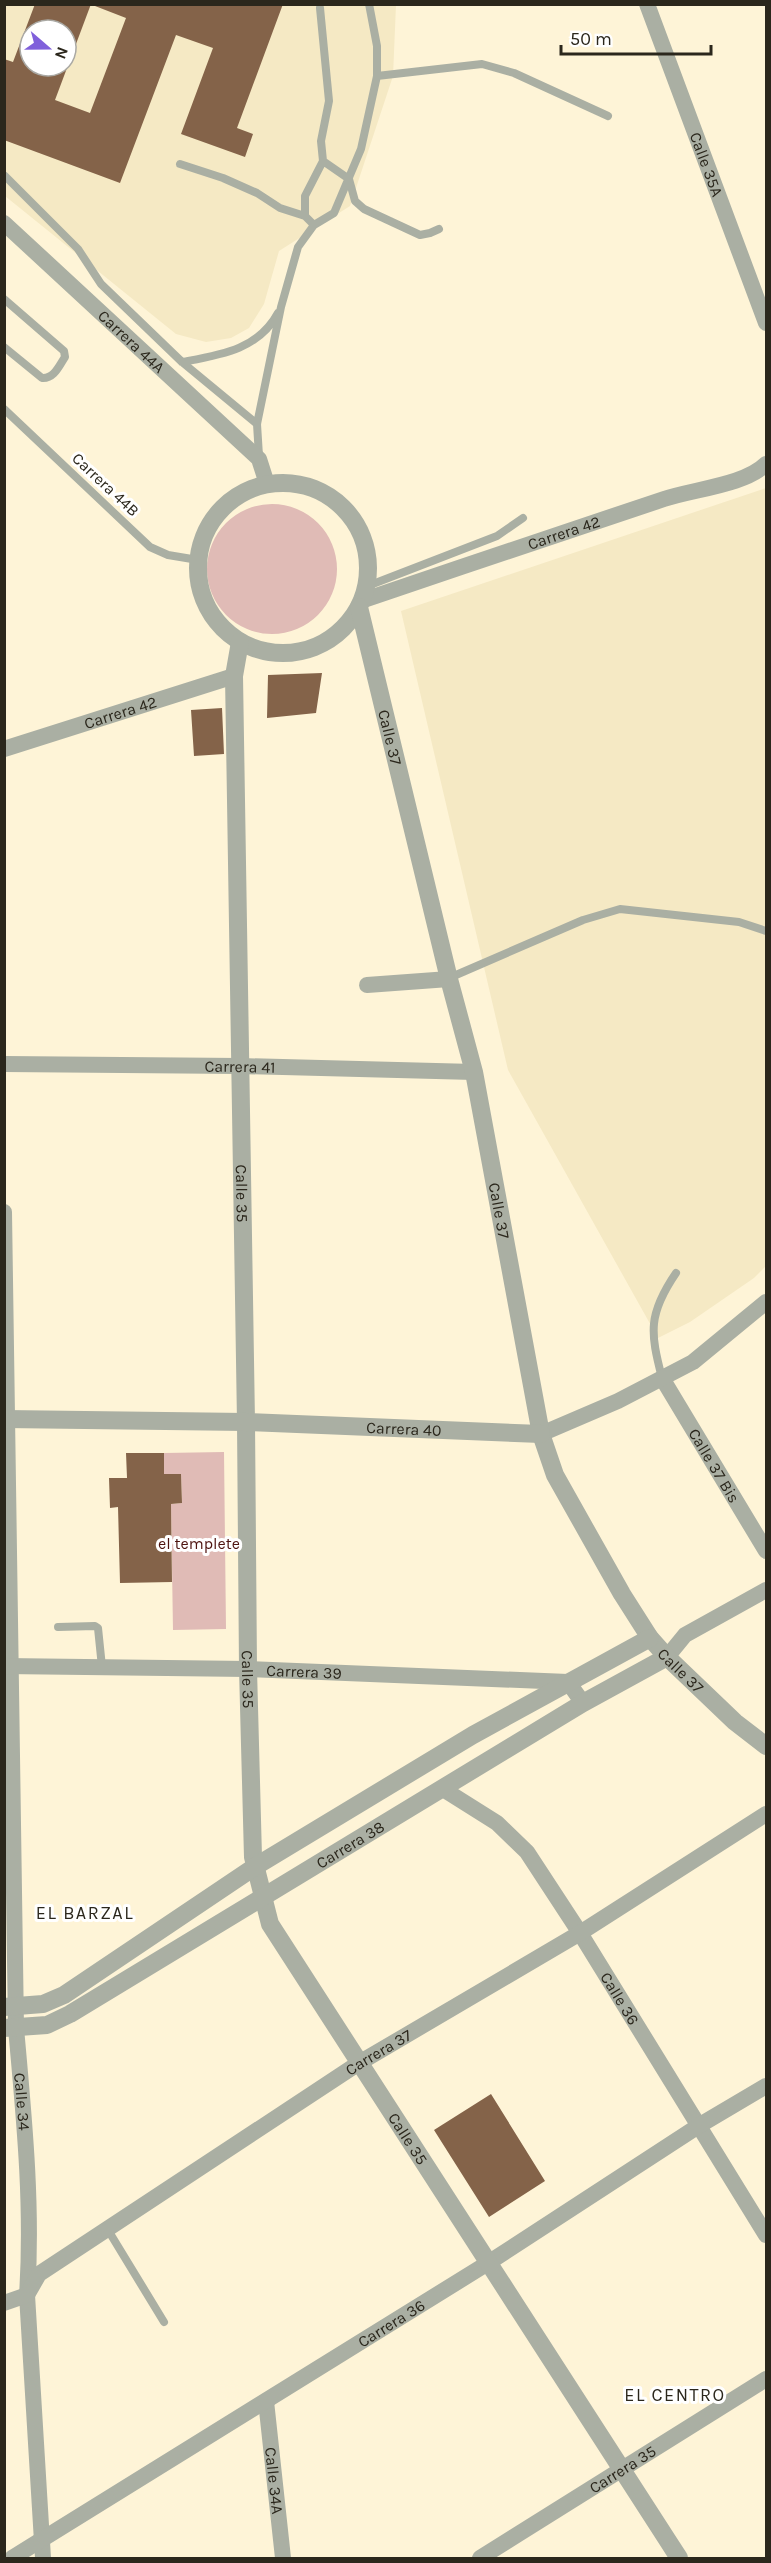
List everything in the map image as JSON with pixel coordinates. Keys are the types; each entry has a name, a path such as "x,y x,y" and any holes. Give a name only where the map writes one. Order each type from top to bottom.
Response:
{"street":[{"name":"Calle 35A","path":"647,4 665,58 766,323"},
{"name":"Carrera 44A","path":"4,223 259,459"},
{"path":"259,459 267,484"},
{"name":"Carrera 42","path":"362,598 667,498 745,478 759,472 766,464"},
{"path":"295,483 309,486 334,499 354,520 365,545 368,573 362,598 347,626 327,640 303,651 284,653 264,651 240,642 220,625 205,603 200,583 198,560 205,535 220,511 241,494 267,484 295,483"},
{"name":"Calle 37","path":"362,598 448,978 474,1072 541,1434 555,1475 622,1594 650,1638 735,1722 766,1746"},
{"name":"Calle 35","path":"240,642 234,676 248,1669 253,1857 270,1924 679,2559"},
{"name":"Carrera 42","path":"4,748 234,676"},
{"path":"367,985 448,978"},
{"name":"Carrera 41","path":"4,1065 240,1066 474,1072"},
{"name":"Calle 34","path":"4,1212 10,2028 27,2152 29,2265 27,2295 43,2559"},
{"name":"Carrera 40","path":"5,1419 246,1422 541,1434 618,1401 693,1362 766,1302"},
{"name":"Calle 37 Bis","path":"662,1378 766,1551"},
{"name":"Carrera 38","path":"10,2028 46,2025 70,2014 583,1703 667,1657 685,1635 766,1590"},
{"name":"Carrera 38","path":"10,2007 43,2004 64,1995 256,1866 473,1735 567,1682 650,1638 685,1635"},
{"name":"Carrera 39","path":"7,1666 248,1669 567,1682"},
{"path":"567,1682 583,1703"},
{"name":"Calle 36","path":"443,1789 480,1810 513,1837 527,1852 700,2125 766,2235"},
{"name":"Carrera 37","path":"27,2295 39,2274 359,2063 580,1933 766,1814"},
{"name":"Carrera 36","path":"12,2559 488,2263 700,2125 766,2086"},
{"path":"4,2303 27,2295"},
{"name":"Carrera 35","path":"480,2559 766,2379"},
{"name":"Calle 34A","path":"266,2401 283,2559"}],"lane":[{"path":"259,459 257,424 281,307 298,247 314,225 334,213 361,149 377,76 376,46 369,4"},
{"path":"305,216 305,196 323,161 321,141 329,101 320,8"},
{"path":"377,76 482,64 514,73 608,116"},
{"path":"323,161 349,179 355,201 364,209 420,235 439,229"},
{"path":"180,164 223,178 257,193 280,208 305,216 314,225"},
{"path":"5,176 78,249 100,284 182,362 257,424"},
{"path":"4,300 64,351 65,357 51,377 46,378 4,347"},
{"path":"182,362 226,354 250,344 269,327 281,307"},
{"name":"Carrera 44B","path":"4,409 150,547 168,555 198,560"},
{"path":"362,598 497,536 523,518"},
{"path":"448,978 583,920 620,909 739,922 766,931"},
{"path":"662,1378 652,1342 655,1313 663,1292 676,1273"},
{"path":"58,1627 95,1626 98,1628 102,1667"},
{"path":"108,2230 164,2322"}],"shaded area":[{"path":"4,5 396,5 393,76 350,206 279,251 264,304 249,328 231,338 206,342 176,334 5,196"},
{"path":"766,488 766,1266 754,1278 690,1322 658,1338 508,1070 401,611"}],"green space":[{"path":"272,504 297,509 318,523 332,544 337,569 332,594 318,615 297,629 272,634 247,629 226,615 212,594 207,569 212,544 226,523 247,509"},
{"name":"el templete","path":"224,1452 226,1629 173,1630 171,1504 182,1503 181,1474 164,1474 164,1453"}],"building":[{"path":"35,4 91,4 78,39 78,18 30,18"},
{"path":"95,4 283,4 237,128 253,134 245,157 181,134 213,48 176,35 120,183 4,140 4,59 13,62 18,49 18,78 63,78 55,100 90,113 126,18 95,6"},
{"path":"322,673 316,713 267,718 268,675"},
{"path":"222,708 224,754 194,756 191,710"},
{"path":"126,1453 164,1453 164,1474 181,1474 182,1503 171,1504 172,1582 120,1583 118,1507 110,1508 109,1478 127,1478"},
{"path":"491,2094 545,2181 489,2217 434,2130"}],"district":[{"name":"EL BARZAL","path":"85,1913"},
{"name":"EL CENTRO","path":"675,2395"}]}
